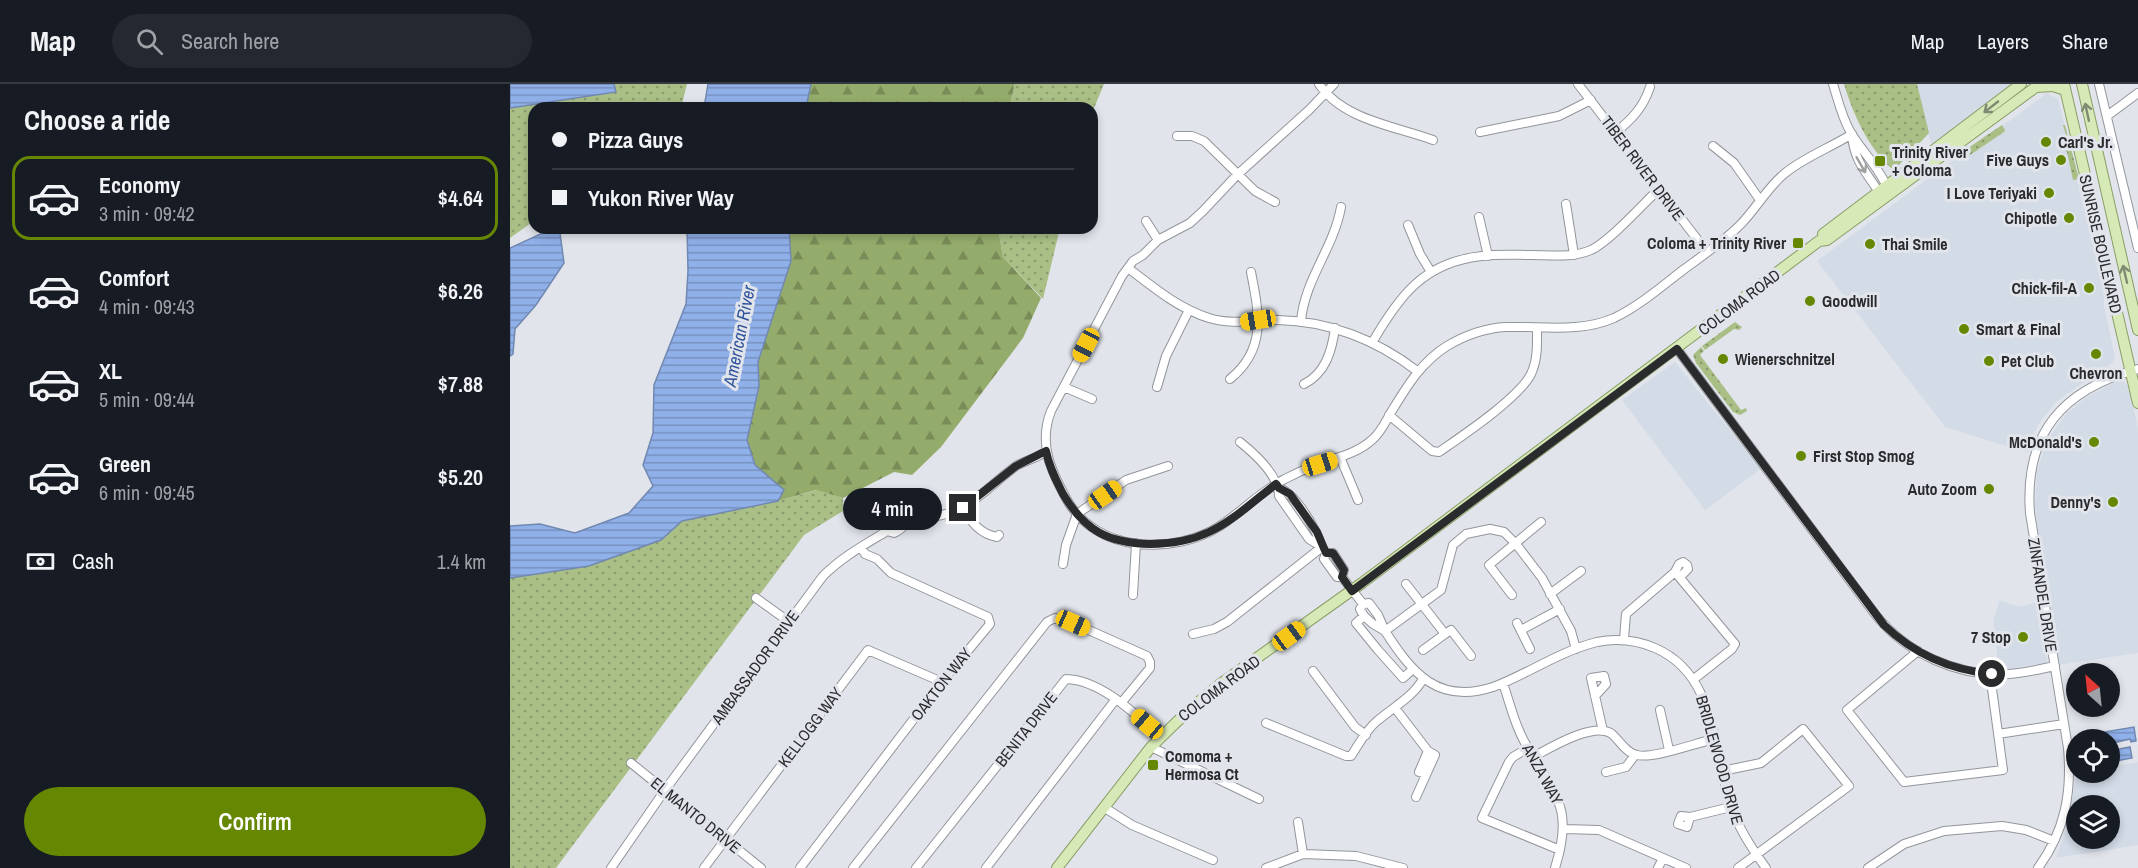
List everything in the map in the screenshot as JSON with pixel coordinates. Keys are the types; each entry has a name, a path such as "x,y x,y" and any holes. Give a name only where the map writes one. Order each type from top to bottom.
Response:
{"main road":[{"name":"COLOMA ROAD","path":"1057,868 1160,736 1219,685 1352,591 1819,242 1827,240 1885,191 2021,84"},
{"name":"SUNRISE BOULEVARD","path":"2082,84 2138,330"},
{"name":"COLOMA ROAD","path":"1885,191 2038,85"},
{"path":"2038,85 2065,87"},
{"name":"SUNRISE BOULEVARD","path":"2065,87 2134,370 2138,403"}],"street":[{"path":"1319,84 1326,93 1362,117 1433,140"},
{"path":"1334,84 1190,223 1158,240 1143,255 1133,261 1122,276 1064,387 1048,420 1046,451 1055,479 1077,514 1093,529 1105,536 1125,543 1173,543 1198,537 1220,526 1307,469 1353,452 1371,441 1382,430 1417,371 1436,353 1464,337 1505,327 1578,327 1616,317 1643,300 1736,229 1776,181 1798,163 1852,134"},
{"name":"TIBER RIVER DRIVE","path":"1578,84 1707,252"},
{"path":"1833,84 1844,119 1852,134 1853,151 1857,159 1885,191"},
{"path":"2099,84 2138,248"},
{"path":"1616,133 1637,114 1650,87"},
{"path":"2107,116 2138,93"},
{"path":"1480,132 1559,116 1591,100"},
{"path":"1177,136 1192,136 1204,141 1255,191 1275,202"},
{"path":"1713,146 1734,163 1760,200"},
{"path":"1372,343 1396,303 1431,272 1454,262 1488,255 1574,255 1600,245 1659,189"},
{"path":"1566,204 1574,255"},
{"path":"1301,322 1307,291 1334,234 1341,207"},
{"path":"1479,217 1488,255"},
{"path":"1146,221 1158,240"},
{"path":"1408,225 1420,254 1431,272"},
{"path":"1128,268 1145,283 1188,310 1220,321 1301,322 1335,328 1372,343 1417,371"},
{"path":"1230,379 1251,355 1257,340 1258,320 1251,272"},
{"path":"1157,387 1166,356 1188,310"},
{"path":"1304,384 1313,379 1323,368 1331,348 1335,328"},
{"path":"1389,416 1432,451 1439,452 1511,398 1525,384 1531,375 1537,355 1537,328"},
{"path":"1677,349 1877,617 1893,634 1918,651 1950,667 1990,674 2019,673 2055,666"},
{"name":"ZINFANDEL DRIVE","path":"2038,868 2054,841 2066,810 2070,785 2068,748 2030,513 2028,490 2033,461 2043,434 2059,412 2076,396 2105,379 2134,370"},
{"path":"1064,387 1092,399"},
{"path":"1193,634 1214,629 1227,622 1324,550 1309,539 1279,496 1278,486 1260,459 1240,442"},
{"path":"932,517 963,508 1016,466 1046,451"},
{"path":"1340,457 1358,500"},
{"path":"1063,564 1066,545 1077,514 1126,480 1168,466"},
{"name":"AMBASSADOR DRIVE","path":"611,868 665,790 823,576 841,559 887,531 894,533 905,525 909,513 904,493"},
{"path":"963,508 979,530 992,536 999,535"},
{"path":"1512,595 1489,565 1541,522"},
{"path":"1385,631 1441,590 1453,545 1466,534 1490,529 1504,532 1542,578 1571,631 1576,649"},
{"path":"1132,595 1136,543"},
{"name":"OAKTON WAY","path":"800,868 942,682 990,624 988,617 891,573 877,559 865,554 861,547"},
{"name":"BRIDLEWOOD DRIVE","path":"1324,550 1324,559 1337,577 1342,577 1363,604 1370,603 1385,631 1412,670 1423,679 1441,687 1468,692 1481,690 1503,683 1596,642 1624,639 1664,652 1683,666 1694,679 1705,702 1731,807 1742,833 1766,868"},
{"path":"1550,594 1581,571"},
{"path":"1624,639 1626,614 1678,574 1735,644 1732,650 1694,679"},
{"path":"1406,584 1445,634"},
{"path":"756,598 788,621"},
{"path":"1363,604 1360,609 1364,616 1356,623 1403,678 1412,670"},
{"path":"1530,649 1519,626 1560,609"},
{"name":"BRIDLEWOOD DRIVE","path":"1364,616 1385,631"},
{"path":"853,868 1047,622 1055,618 1073,623 1147,656 1150,668 1119,701 986,868"},
{"path":"1423,650 1451,630 1471,656"},
{"path":"1378,650 1391,640"},
{"name":"KELLOGG WAY","path":"704,868 868,650 942,682"},
{"path":"1918,651 1847,710 1904,782 2003,770 1990,674"},
{"path":"1313,671 1355,727 1366,735"},
{"name":"BENITA DRIVE","path":"916,868 1066,679 1080,679 1119,701 1160,736"},
{"path":"1266,723 1350,756 1375,723 1419,686 1423,679"},
{"name":"ANZA WAY","path":"1503,683 1528,748 1560,801 1563,811 1564,829 1555,868"},
{"path":"1595,696 1604,731"},
{"path":"1395,708 1428,751 1435,755 1416,797"},
{"path":"1659,710 1669,750"},
{"path":"1998,734 2064,724"},
{"path":"1722,771 1761,763 1803,729 1849,786 1738,868"},
{"path":"1533,757 1567,738 1604,731 1612,734 1635,755 1644,756 1714,739"},
{"path":"1151,747 1259,799"},
{"path":"1528,748 1509,762 1482,818 1560,850"},
{"path":"1606,772 1626,767 1635,755"},
{"name":"EL MANTO DRIVE","path":"631,763 761,868"},
{"path":"1690,817 1731,807"},
{"path":"1105,808 1132,825 1213,860"},
{"path":"1298,822 1303,854"},
{"path":"1870,868 1892,851 1917,838 1959,834 1990,826 2014,828 2054,841"},
{"path":"1564,829 1599,830 1686,868"},
{"path":"1266,868 1303,854 1364,857 1403,868"},
{"path":"1362,868 1364,857"},
{"path":"1658,868 1663,858"}],"shaded area":[{"path":"1916,84 2016,84 1932,148"},
{"path":"2047,93 2058,99 2103,277 2104,306 2115,357 2108,366 2110,370 2081,384 2056,402 2033,434 2028,453 1945,427 1817,261"},
{"path":"1675,362 1761,469 1705,510 1622,400"},
{"path":"2117,381 2124,382 2129,388 2138,428 2138,653 2058,665 2035,508 2037,471 2047,441 2065,415 2085,398"},
{"path":"2000,600 2019,607 2039,602 2047,662 1999,671 1993,620"},
{"path":"2138,762 2138,845 2120,848 2120,795 2073,795 2075,783 2120,783 2120,765"},
{"path":"2066,828 2066,849 2113,849 2056,858"}],"green space":[{"path":"510,84 687,84 682,102 528,102 528,225 510,238"},
{"path":"811,84 1015,84 1010,102 807,102"},
{"path":"1015,84 1104,84 1097,102 1010,102"},
{"path":"1844,84 1917,84 1929,133 1899,165 1891,168 1876,151 1862,129"},
{"path":"2002,125 2004,132 1970,155 1968,148"},
{"path":"2063,125 2065,125 2079,179 2073,180 2067,152 2061,147 2068,142"},
{"path":"789,234 999,234 1003,257 1041,298 1023,338 941,447 912,475 894,472 843,498 816,490 778,501 784,490 754,465 747,440 759,386 758,362 791,261"},
{"path":"999,234 1059,234 1043,299 1003,257"},
{"path":"1735,322 1742,327 1739,330 1734,329 1705,350 1702,346"},
{"path":"1701,347 1704,351 1700,355 1741,410 1746,408 1747,411 1740,415 1733,412 1696,363 1693,355"},
{"path":"817,490 843,498 843,511 804,535 556,868 510,868 510,578 589,566 661,540 682,521 778,501"}],"water":[{"path":"510,84 614,84 616,92 550,102 528,102 528,105 510,108"},
{"path":"708,84 811,84 807,102 705,102"},
{"path":"540,234 560,234 564,263 536,305 515,329 513,354 510,356 510,248"},
{"name":"American River","path":"687,234 789,234 791,261 758,362 759,386 747,440 755,465 784,490 778,501 682,521 661,540 589,566 510,578 510,526 540,524 575,533 629,513 653,486 643,465 653,433 654,385 686,304"},
{"path":"2134,727 2136,741 2131,742 2130,739 2120,741 2120,729"},
{"path":"2130,747 2132,758 2120,760 2120,749"}],"place":[{"name":"Carl's Jr.","path":"2046,142"},
{"name":"Five Guys","path":"2061,160"},
{"name":"Trinity River + Coloma","path":"1880,161"},
{"name":"I Love Teriyaki","path":"2049,193"},
{"name":"Chipotle","path":"2069,218"},
{"name":"Coloma + Trinity River","path":"1798,243"},
{"name":"Thai Smile","path":"1870,244"},
{"name":"Chick-fil-A","path":"2089,288"},
{"name":"Goodwill","path":"1810,301"},
{"name":"Smart & Final","path":"1964,329"},
{"name":"Chevron","path":"2096,354"},
{"name":"Wienerschnitzel","path":"1723,359"},
{"name":"Pet Club","path":"1989,361"},
{"name":"McDonald's","path":"2094,442"},
{"name":"First Stop Smog","path":"1801,456"},
{"name":"Auto Zoom","path":"1989,489"},
{"name":"Denny's","path":"2113,502"},
{"name":"7 Stop","path":"2023,637"},
{"name":"Comoma + Hermosa Ct","path":"1153,765"}],"route":[{"path":"963,508 1016,466 1046,451 1055,479 1070,506 1085,523 1105,536 1125,543 1161,544 1198,537 1209,532 1276,484 1290,494 1317,532 1326,553 1333,553 1344,570 1342,577 1352,591 1677,349 1884,625 1906,644 1935,661 1966,671 1992,674"}]}
